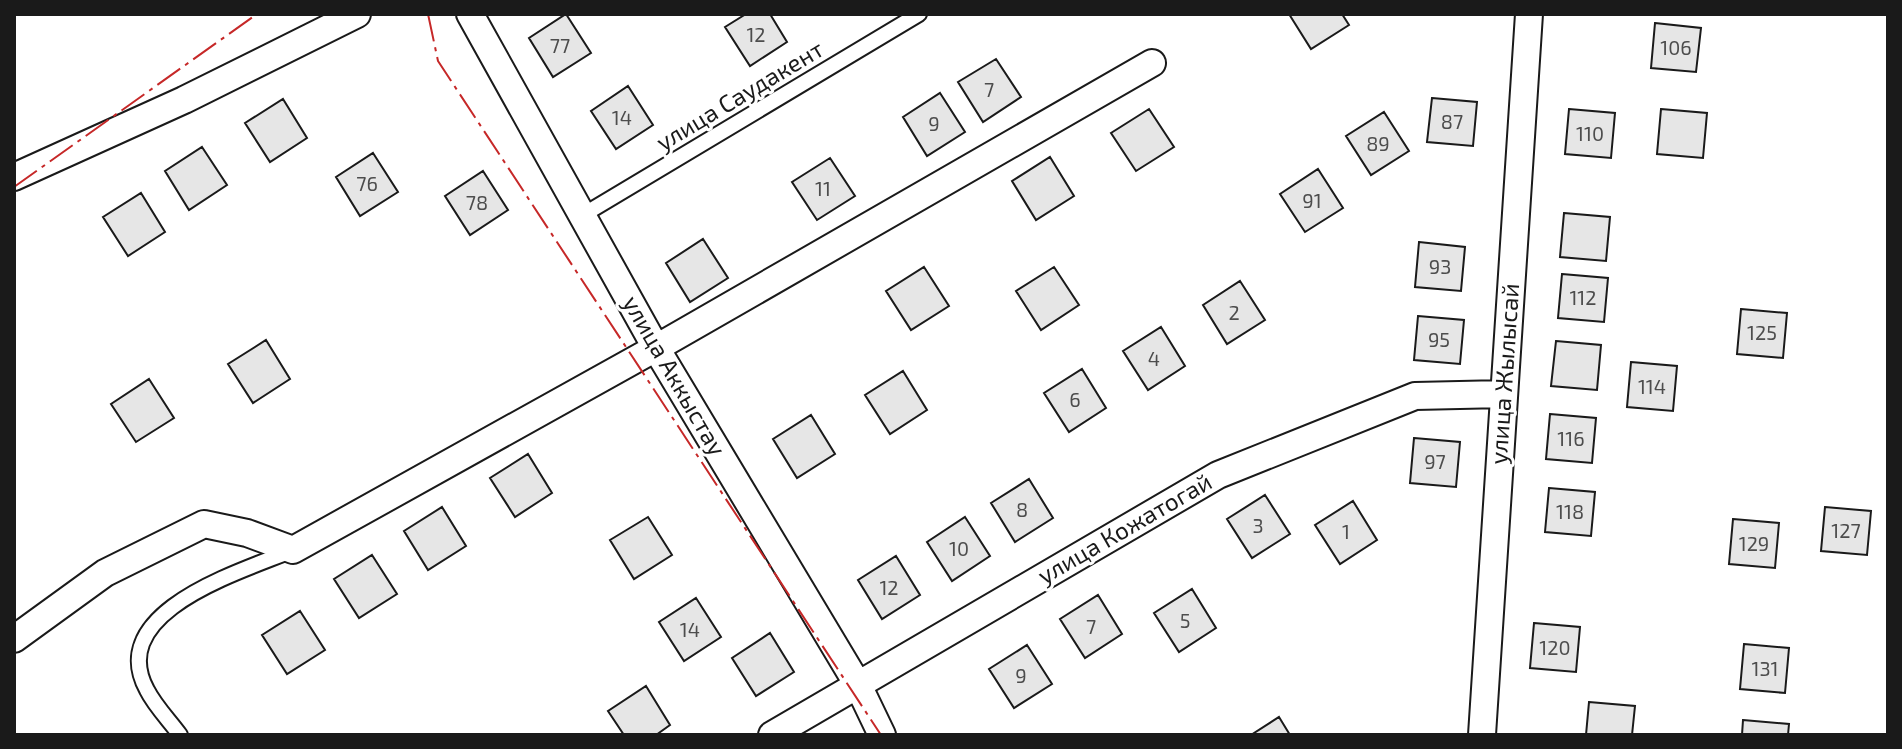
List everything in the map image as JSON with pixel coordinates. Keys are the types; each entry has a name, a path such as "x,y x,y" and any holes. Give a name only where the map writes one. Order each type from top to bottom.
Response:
{"street":[{"path":"14,177 184,100 357,14"},
{"name":"улица Аккыстау","path":"470,14 656,348 858,685 882,735"},
{"name":"улица Жылысай","path":"1482,735 1529,14"},
{"path":"14,639 105,573 204,524 247,533 293,550 656,348 1152,63"},
{"name":"улица Кожатогай","path":"772,735 1218,475 1415,396 1504,394"}],"lane":[{"name":"улица Саудакент","path":"583,215 919,14"},
{"path":"180,735 146,688 139,660 148,628 190,593 293,550"}],"building":[{"path":"566,14 591,53 553,77 529,38"},
{"path":"746,14 770,14 787,42 750,66 725,27"},
{"path":"1289,14 1342,14 1349,25 1311,49"},
{"path":"1655,23 1701,28 1696,72 1651,68"},
{"path":"996,59 1021,97 983,122 958,82"},
{"path":"628,86 653,125 616,149 591,111"},
{"path":"940,93 965,132 927,156 903,117"},
{"path":"1432,98 1477,102 1473,146 1427,142"},
{"path":"283,99 307,138 270,162 245,123"},
{"path":"1149,109 1174,147 1136,171 1111,133"},
{"path":"1569,109 1615,113 1611,158 1565,154"},
{"path":"1661,109 1707,113 1703,158 1657,154"},
{"path":"1384,112 1409,151 1371,175 1346,136"},
{"path":"202,147 227,185 189,210 165,171"},
{"path":"373,153 398,192 360,216 336,177"},
{"path":"1050,157 1074,196 1036,220 1012,181"},
{"path":"830,158 855,196 817,220 792,182"},
{"path":"1318,169 1343,208 1305,232 1280,194"},
{"path":"483,171 508,210 470,235 445,196"},
{"path":"141,193 165,232 128,256 103,217"},
{"path":"1564,213 1610,217 1606,261 1560,257"},
{"path":"703,239 728,278 690,302 666,263"},
{"path":"1419,242 1465,247 1461,291 1415,287"},
{"path":"924,267 949,306 911,330 886,291"},
{"path":"1054,267 1079,305 1041,330 1016,291"},
{"path":"1562,274 1608,278 1604,322 1558,318"},
{"path":"1240,281 1265,320 1227,344 1203,305"},
{"path":"1741,309 1787,313 1783,358 1737,354"},
{"path":"1418,316 1464,320 1460,364 1414,360"},
{"path":"1161,327 1185,366 1148,390 1123,351"},
{"path":"266,340 290,379 253,403 228,364"},
{"path":"1556,341 1601,345 1597,390 1551,386"},
{"path":"1631,362 1677,366 1673,411 1627,407"},
{"path":"1082,369 1106,408 1069,432 1044,393"},
{"path":"903,371 927,410 890,434 865,395"},
{"path":"149,379 174,418 136,442 111,404"},
{"path":"1550,414 1596,418 1592,463 1546,459"},
{"path":"811,415 835,454 797,478 773,439"},
{"path":"1414,438 1460,442 1456,487 1410,483"},
{"path":"528,454 552,493 515,517 490,478"},
{"path":"1029,479 1053,518 1015,542 991,503"},
{"path":"1549,488 1595,492 1591,536 1545,532"},
{"path":"1265,495 1290,534 1252,558 1227,519"},
{"path":"1353,501 1377,540 1340,564 1315,525"},
{"path":"442,507 466,546 428,570 404,531"},
{"path":"1825,507 1871,511 1867,555 1821,551"},
{"path":"648,517 672,555 634,579 610,540"},
{"path":"965,517 990,556 952,581 927,542"},
{"path":"1733,519 1779,523 1775,568 1729,564"},
{"path":"372,555 397,594 359,618 334,579"},
{"path":"896,556 920,595 882,619 858,580"},
{"path":"1192,589 1216,628 1179,652 1154,613"},
{"path":"1098,595 1122,634 1085,658 1060,619"},
{"path":"696,598 721,637 684,661 659,622"},
{"path":"300,611 325,650 287,674 262,635"},
{"path":"1534,623 1580,627 1576,672 1530,668"},
{"path":"770,633 794,672 756,696 732,658"},
{"path":"1744,644 1789,648 1785,693 1740,689"},
{"path":"1027,645 1052,684 1014,708 989,669"},
{"path":"646,686 670,725 656,735 624,735 608,711"},
{"path":"1589,702 1635,706 1632,735 1586,735"},
{"path":"1279,717 1290,735 1251,735"},
{"path":"1743,720 1789,724 1788,735 1742,735"}],"power":[{"path":"14,187 257,14"},
{"path":"428,14 438,61 881,735"}]}
